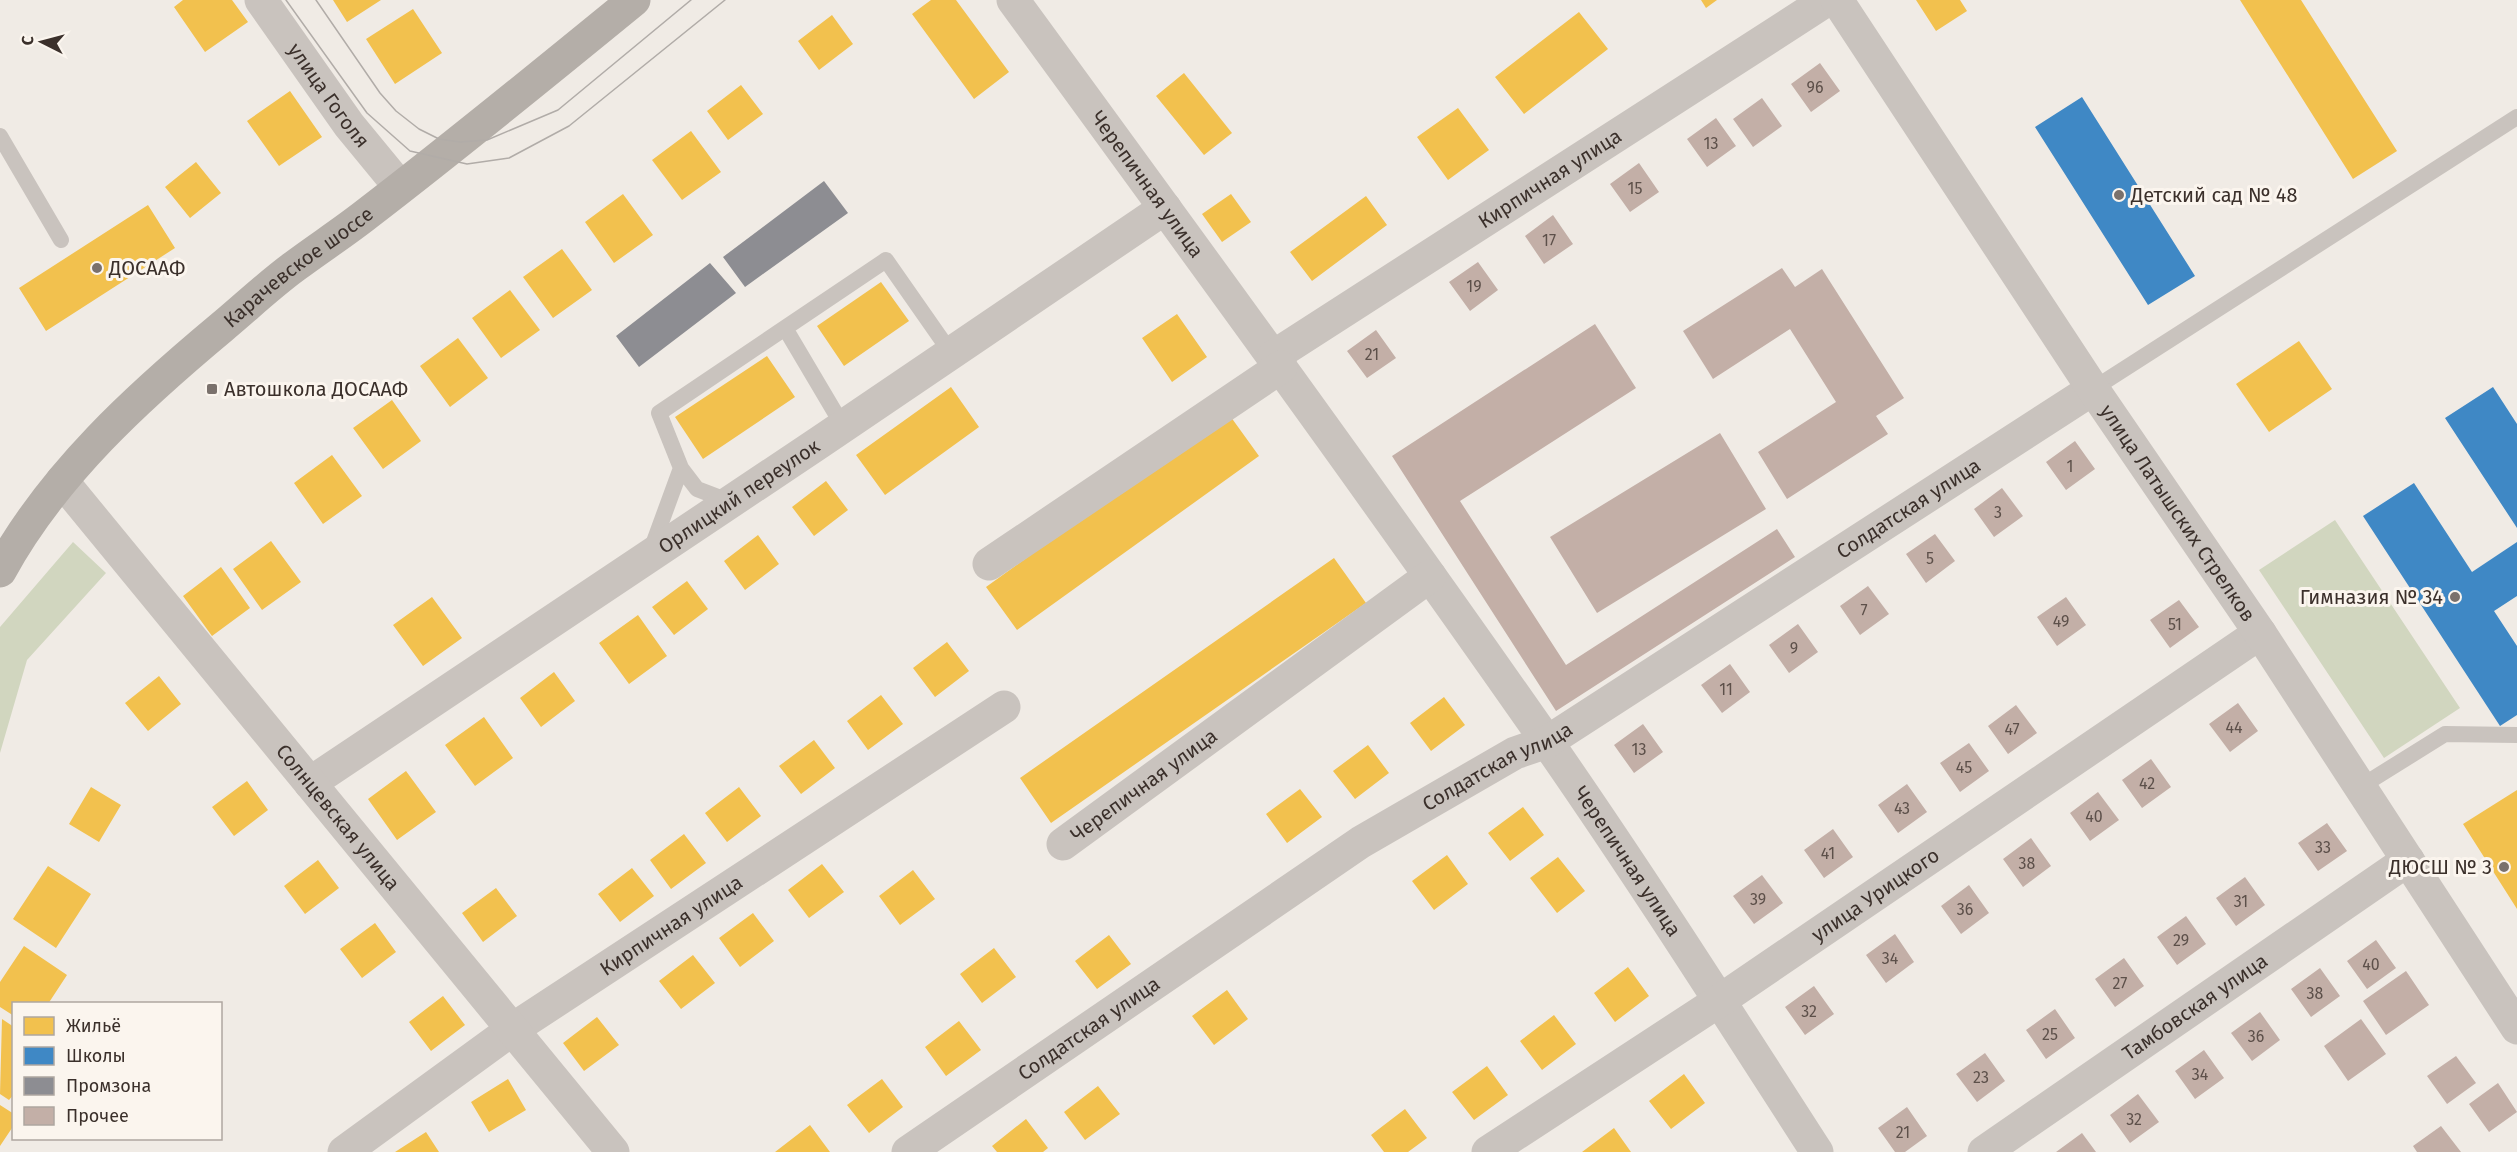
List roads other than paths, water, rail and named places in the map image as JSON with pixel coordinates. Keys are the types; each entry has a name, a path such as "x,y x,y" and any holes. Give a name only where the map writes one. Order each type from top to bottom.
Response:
{"highway":[{"name":"Карачевское шоссе","path":"0,571 15,544 62,481 116,422 176,366 293,267 460,142 634,0"}],"street":[{"name":"улица Гоголя","path":"261,0 349,125 400,187"},
{"name":"Черепичная улица","path":"1013,0 1277,362 1547,742 1817,1152"},
{"name":"Кирпичная улица","path":"1277,362 1827,0"},
{"name":"улица Латышских Стрелков","path":"1837,0 2092,390 2260,633 2517,1028"},
{"name":"Орлицкий переулок","path":"310,783 1165,208"},
{"path":"989,564 1277,362"},
{"name":"Солдатская улица","path":"908,1152 1361,842 1515,753 1547,742 2092,390"},
{"name":"Солнцевская улица","path":"62,481 614,1152"},
{"name":"Черепичная улица","path":"1063,844 1430,576"},
{"name":"улица Урицкого","path":"1488,1152 1719,1000 2260,633"},
{"name":"Кирпичная улица","path":"344,1152 513,1029 1004,707"},
{"name":"Тамбовская улица","path":"1984,1152 2408,860"}],"lane":[{"path":"2092,390 2517,117"},
{"path":"0,136 61,240"},
{"path":"731,502 697,489 681,468 659,413 886,260 951,353"},
{"path":"785,328 843,426"},
{"path":"648,557 681,468"},
{"path":"2360,787 2445,734 2517,735"}],"tram line":[{"path":"286,0 367,113 410,151 467,164 509,158 569,126 725,0"},
{"path":"316,0 380,93 396,111 419,129 439,139 460,142 487,140 558,110 691,0"}],"place":[{"name":"Детский сад № 48","path":"2119,195"},
{"name":"ДОСААФ","path":"97,268"},
{"name":"Автошкола ДОСААФ","path":"212,389"},
{"name":"Гимназия № 34","path":"2455,597"},
{"name":"ДЮСШ № 3","path":"2504,867"}]}
